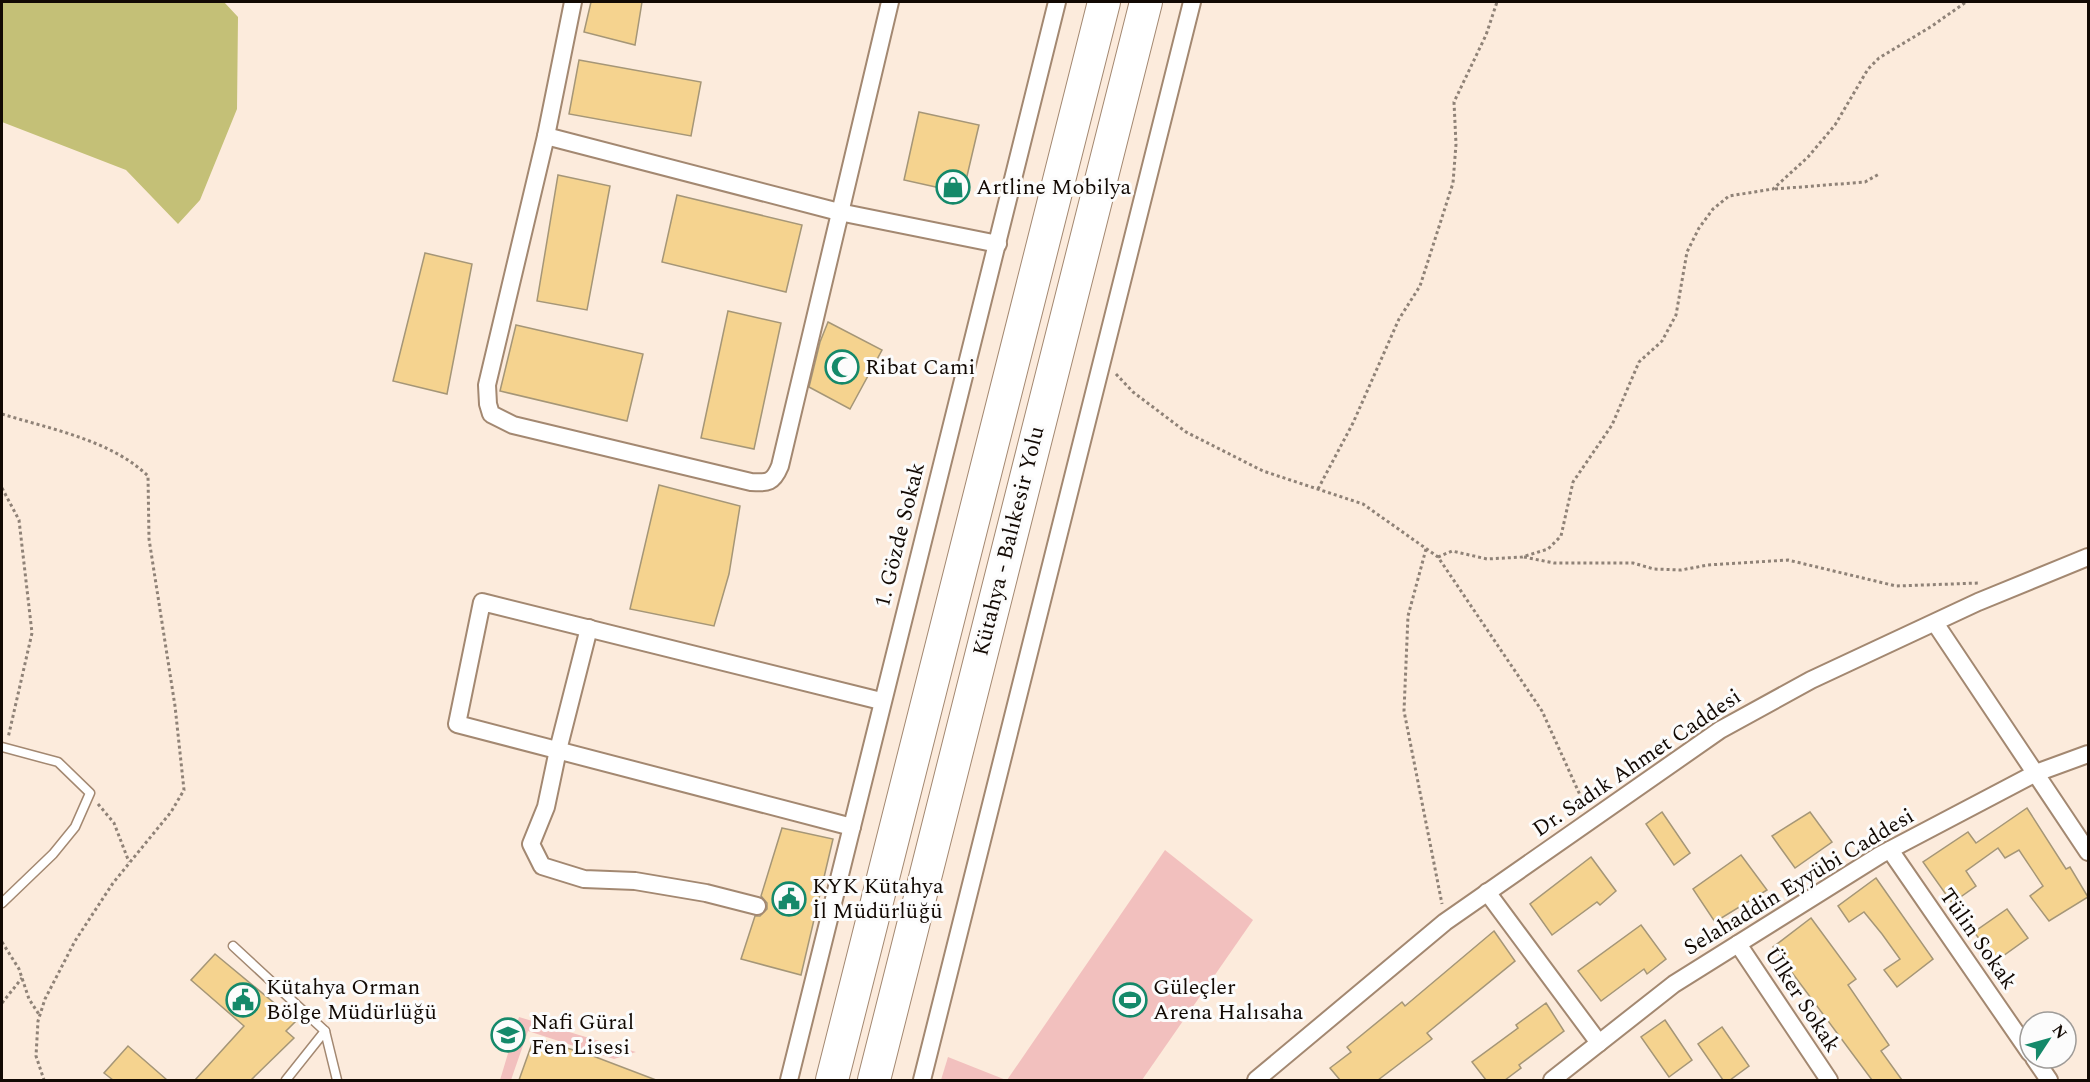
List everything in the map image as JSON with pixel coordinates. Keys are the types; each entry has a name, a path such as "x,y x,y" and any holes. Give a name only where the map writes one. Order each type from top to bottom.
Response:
{"highway":[{"name":"Kütahya - Balıkesir Yolu","path":"832,1080 1104,2"},
{"name":"Kütahya - Balıkesir Yolu","path":"874,1080 1146,2"}],"street":[{"path":"573,2 546,136 487,385 491,414 513,425 751,482 768,483 774,479 780,466 890,2"},
{"name":"1. Gözde Sokak","path":"789,1080 881,701 998,244 1057,2"},
{"path":"922,1080 1192,2"},
{"path":"546,136 839,212 998,244"},
{"name":"Dr. Sadık Ahmet Caddesi","path":"1256,1080 1445,922 1720,730 1811,680 2007,590 2088,557"},
{"path":"852,826 456,724 482,602 881,701"},
{"path":"1935,623 2088,852"},
{"path":"589,628 546,807 531,844 542,866 584,879 635,881 706,893 757,906"},
{"name":"Selahaddin Eyyübi Caddesi","path":"1552,1080 1674,984 1890,850 2036,773 2088,754"},
{"name":"Tülin Sokak","path":"1890,850 2018,1036"},
{"path":"1486,892 1599,1043"},
{"name":"Ülker Sokak","path":"1738,944 1828,1080"}],"lane":[{"path":"2,903 53,854 68,836 75,827 90,793 58,762 3,750"},
{"path":"233,946 325,1031 337,1080"},
{"path":"286,1080 325,1031"}],"path":[{"path":"1318,489 1353,423 1399,319 1420,286 1453,183 1456,144 1454,102 1486,35 1497,2"},
{"path":"1773,189 1808,157 1835,125 1868,69 1879,58 1966,2"},
{"path":"1522,557 1548,549 1561,536 1573,482 1612,425 1639,362 1662,341 1676,315 1688,252 1698,228 1713,209 1729,196 1773,189 1865,182 1879,174"},
{"path":"1102,360 1133,392 1186,432 1263,471 1363,504 1438,557 1542,711 1592,820"},
{"path":"3,416 83,439 135,462 148,476 149,538 175,706 184,790 171,812 129,862 75,941 45,999 40,1016 36,1056 44,1080"},
{"path":"2,488 19,520 32,633 3,750"},
{"path":"1426,549 1408,616 1404,711 1434,852 1445,922"},
{"path":"1438,557 1452,551 1487,559 1522,557 1554,562 1633,563 1654,569 1681,570 1708,565 1788,560 1896,586 1954,585 1975,582 2007,590"},
{"path":"90,793 114,823 129,862"},
{"path":"2,942 22,978 29,999 40,1016"},
{"path":"2,1003 22,978"}],"shaded area":[{"path":"2,2 224,2 238,17 237,109 200,200 178,224 126,170 2,122"},
{"name":"Güleçler Arena Halısaha","path":"1165,850 1253,920 1142,1080 1007,1080"},
{"path":"519,1017 636,1052 614,1059 528,1031 511,1080 500,1080"},
{"path":"948,1057 1006,1080 941,1080"}],"building":[{"path":"591,2 642,2 635,45 584,32"},
{"path":"579,60 701,82 691,136 569,114"},
{"path":"919,112 979,125 963,193 904,180"},
{"path":"558,175 610,186 587,310 537,301"},
{"path":"677,195 802,225 786,292 662,262"},
{"path":"425,253 472,264 447,394 393,381"},
{"path":"728,311 781,323 754,449 701,438"},
{"name":"Ribat Cami","path":"828,322 882,350 850,409 809,387 820,342"},
{"path":"516,325 643,354 627,421 500,391"},
{"path":"659,485 740,506 729,574 714,626 630,609"},
{"path":"2027,808 2066,869 2070,867 2088,897 2049,921 2030,896 2043,886 2019,850 2005,858 1998,848 1966,871 1976,886 1952,903 1923,862 1968,832 1976,843"},
{"path":"1662,812 1690,853 1674,865 1646,824"},
{"path":"1810,812 1832,842 1795,868 1772,836"},
{"name":"KYK Kütahya İl Müdürlüğü","path":"782,828 833,839 801,975 741,959 755,916 760,916 767,909 767,903 761,896"},
{"path":"1741,855 1767,890 1715,922 1693,889"},
{"path":"1591,857 1616,891 1600,905 1597,902 1552,935 1530,904"},
{"path":"1876,878 1933,959 1897,987 1884,970 1900,959 1882,934 1864,912 1849,922 1838,906"},
{"path":"2007,909 2028,938 1996,961 1974,932"},
{"path":"1811,918 1856,979 1848,985 1889,1045 1881,1051 1902,1080 1872,1080 1773,947"},
{"path":"1641,925 1666,959 1647,974 1644,969 1601,1001 1578,971"},
{"path":"1494,931 1515,961 1427,1033 1432,1039 1378,1080 1340,1080 1330,1068 1351,1052 1347,1047 1402,1002 1405,1006"},
{"name":"Kütahya Orman Bölge Müdürlüğü","path":"215,954 296,1021 286,1031 294,1038 251,1080 195,1080 244,1026 191,980"},
{"path":"1546,1003 1564,1031 1519,1065 1521,1068 1505,1080 1486,1080 1472,1062 1518,1028 1516,1025"},
{"path":"1665,1020 1692,1060 1669,1077 1641,1037"},
{"path":"1722,1027 1749,1066 1730,1080 1723,1080 1698,1044"},
{"path":"534,1038 593,1056 656,1080 519,1080"},
{"path":"128,1046 167,1080 113,1080 104,1073"}],"place":[{"name":"Artline Mobilya","path":"953,187"},
{"name":"Ribat Cami","path":"842,367"},
{"name":"KYK Kütahya İl Müdürlüğü","path":"789,899"},
{"name":"Kütahya Orman Bölge Müdürlüğü","path":"243,1000"},
{"name":"Güleçler Arena Halısaha","path":"1130,1000"},
{"name":"Nafi Güral Fen Lisesi","path":"508,1035"}]}
